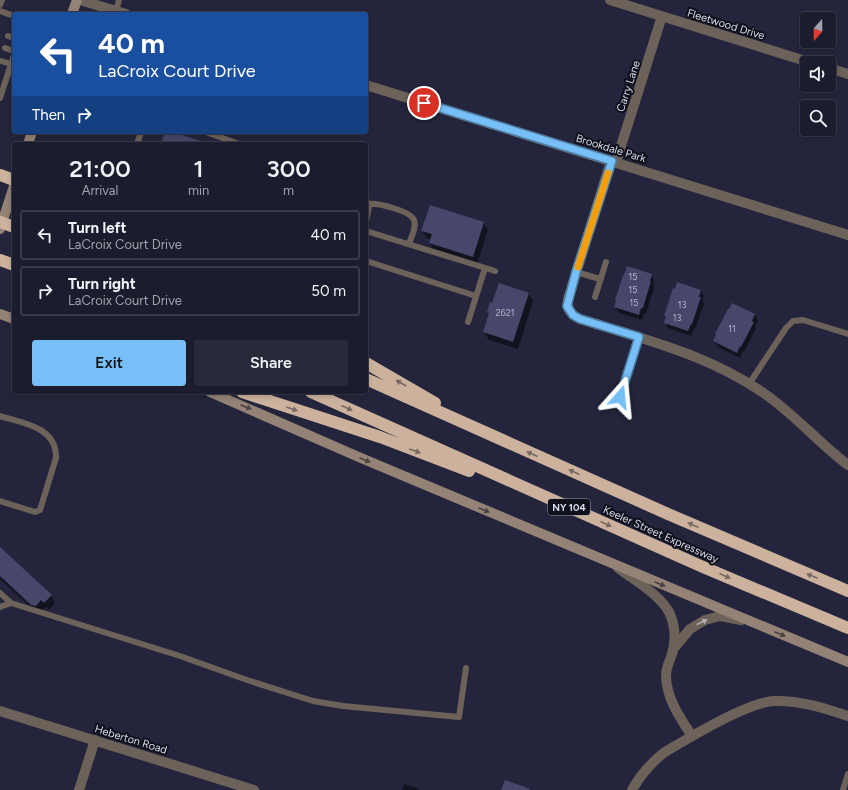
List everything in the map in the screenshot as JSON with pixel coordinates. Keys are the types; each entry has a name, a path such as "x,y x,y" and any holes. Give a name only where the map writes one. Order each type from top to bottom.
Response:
{"highway":[{"path":"0,175 12,179"},
{"path":"0,222 12,226"},
{"path":"0,260 12,264"},
{"path":"368,364 508,443"},
{"name":"Keeler Street Expressway","path":"368,380 697,527 848,591"},
{"path":"248,394 380,438 579,512"},
{"name":"Keeler Street Expressway","path":"315,394 745,585 848,628"}],"main road":[{"path":"73,12 76,0"},
{"path":"0,229 12,192"},
{"path":"0,314 12,318"},
{"path":"215,394 360,458 848,662"}],"street":[{"path":"80,0 121,12"},
{"name":"Fleetwood Drive","path":"610,0 800,59"},
{"name":"Carry Lane","path":"662,16 576,272 567,306 573,315 580,319 639,337 704,360 749,384 773,400 847,462"},
{"path":"836,70 848,74"},
{"name":"Brookdale Park","path":"368,86 848,235"},
{"path":"612,563 658,598 669,612 675,629 674,648 666,673 668,690 674,709 692,736"},
{"path":"674,648 690,629 705,620 720,616 755,623"},
{"path":"632,790 647,768 662,754 692,736 748,708 772,701 794,702 819,707 848,716"},
{"name":"Heberton Road","path":"0,711 254,790"},
{"path":"79,790 95,740"}],"lane":[{"path":"0,5 2,0"},
{"path":"119,0 121,12"},
{"path":"0,11 12,15"},
{"path":"5,48 12,50"},
{"path":"1,61 11,64"},
{"path":"0,98 12,61"},
{"path":"0,74 7,76"},
{"path":"210,134 222,141"},
{"path":"368,201 405,212 412,216 415,224 409,244"},
{"path":"368,232 495,271"},
{"path":"368,262 476,296"},
{"path":"595,297 606,262"},
{"path":"468,322 485,268"},
{"path":"576,272 600,279"},
{"path":"749,384 786,328 793,321 803,320 848,334"},
{"path":"620,397 639,337"},
{"path":"0,416 39,428 49,436 56,448 56,458 40,510 35,512 0,502"},
{"path":"0,593 11,603 180,656 247,680 313,701 343,706 459,717 466,668"},
{"path":"0,607 11,603"},
{"path":"843,790 848,774"}],"building":[{"path":"164,134 178,134 204,142 162,142"},
{"path":"430,205 484,222 473,257 429,243 432,234 421,231"},
{"path":"627,266 652,274 643,308 641,308 639,315 614,307"},
{"path":"677,282 701,290 699,297 701,297 692,324 688,331 664,323 666,316 664,316 673,288 675,289"},
{"path":"499,283 529,293 513,342 483,332 489,313 487,312 490,302 492,303"},
{"path":"732,303 755,314 752,321 754,322 737,353 713,341 716,335 715,334"},
{"path":"0,547 52,595 44,603 41,600 36,606 31,605 0,576"},
{"path":"505,780 530,789 530,790 501,790"}],"slow traffic":[{"path":"578,267 608,173"}],"route":[{"path":"424,103 612,161 576,272 567,306 573,315 580,319 639,337 620,397"}]}
